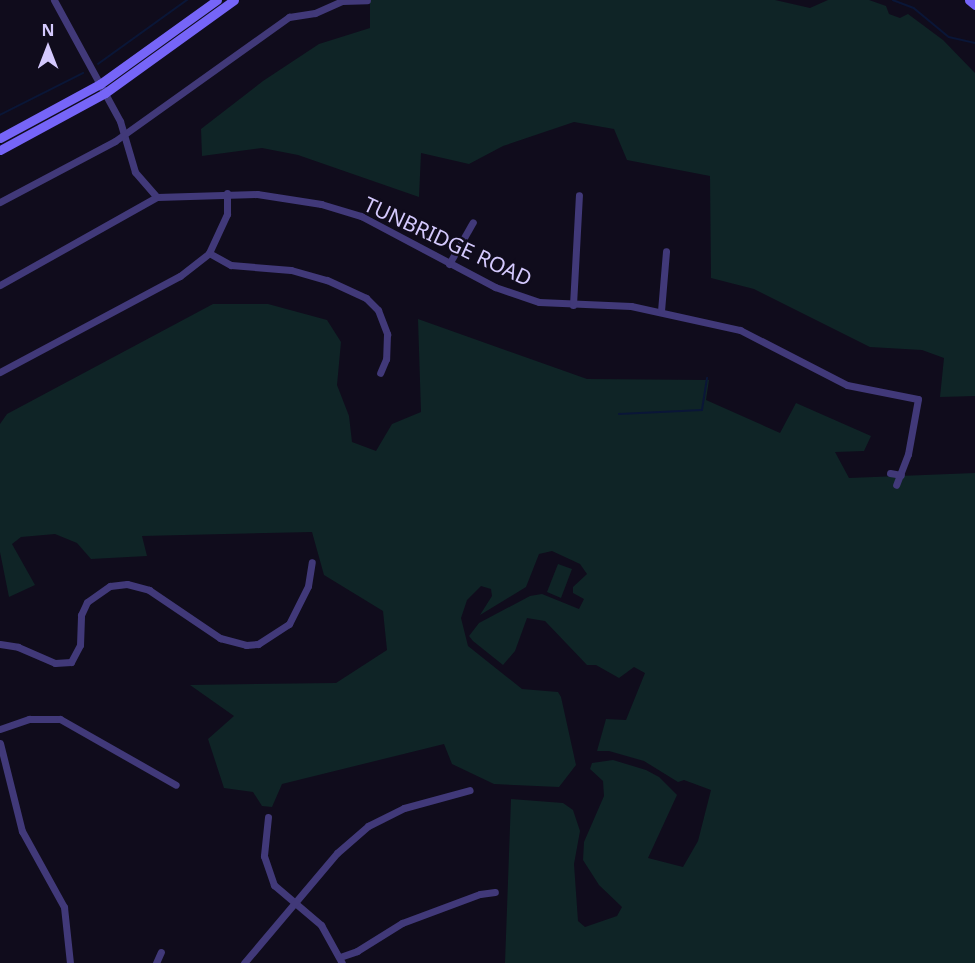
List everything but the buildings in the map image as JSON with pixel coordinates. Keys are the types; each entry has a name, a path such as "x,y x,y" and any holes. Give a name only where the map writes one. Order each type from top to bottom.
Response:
{"main road":[{"path":"0,138 100,84 217,0"},
{"path":"0,150 105,93 234,0"},
{"path":"969,0 975,4"}],"street":[{"path":"0,285 157,197 135,172 124,133 105,93 54,0"},
{"path":"0,202 124,133 289,17 315,13 342,0 367,0"},
{"path":"0,372 180,276 209,253 227,214 227,194"},
{"name":"TUNBRIDGE ROAD","path":"157,197 227,194 287,197 361,216 495,287 539,302 661,311 740,330 847,385 918,399 901,475 896,485"},
{"path":"573,304 579,195"},
{"path":"449,264 473,222"},
{"path":"661,311 666,251"},
{"path":"209,253 231,265 291,270 318,277 366,298 378,310 387,334 386,359 380,373"},
{"path":"890,473 901,475"},
{"path":"0,644 18,647 55,663 71,662 80,645 81,615 87,602 110,586 127,584 149,590 220,638 246,645 274,637 289,624 294,609 308,586 312,562"},
{"path":"0,729 29,719 60,718 176,785"},
{"path":"0,743 22,831 64,907 69,963"},
{"path":"244,963 337,853 368,826 405,808 470,790"},
{"path":"268,817 264,838 267,870 274,885 321,925 341,960 402,922 480,894 495,892"},
{"path":"156,963 161,952"}],"green space":[{"path":"370,0 775,0 810,8 828,0 869,0 886,6 889,14 900,18 908,14 943,40 975,73 975,396 940,397 944,358 922,350 870,347 754,289 711,278 710,176 627,160 614,129 574,122 503,146 469,164 421,153 419,197 298,155 262,148 202,156 201,129 263,81 319,44 370,28"},
{"path":"213,304 268,304 327,320 341,342 337,385 349,416 352,442 376,451 392,424 421,412 418,319 587,379 709,380 706,400 780,433 796,403 871,436 864,451 835,452 849,478 975,473 975,963 505,963 511,799 563,803 573,810 580,831 574,864 578,921 585,927 617,916 622,907 599,885 583,860 584,842 604,796 603,781 590,769 592,763 613,760 646,770 659,777 677,795 648,858 683,867 698,841 711,790 684,780 678,782 644,761 609,751 597,751 606,719 626,720 645,673 634,667 619,678 596,665 587,665 545,621 527,618 515,651 503,665 469,636 479,623 530,596 542,594 579,609 584,599 573,593 573,587 587,574 580,564 552,551 539,554 526,587 480,615 492,596 491,589 481,586 467,600 461,618 468,646 522,689 558,692 561,697 576,765 559,787 494,784 452,764 444,744 282,784 272,807 262,806 253,792 224,788 208,739 234,716 190,685 336,683 387,650 383,611 324,575 312,532 142,536 147,556 91,559 77,543 55,534 21,537 12,544 35,585 9,597 0,552 0,424 7,414"},
{"path":"558,564 572,569 561,598 547,592"}],"waterway":[{"path":"98,64 187,0"},
{"path":"893,0 914,8 949,37 975,43"},
{"path":"0,115 83,73"},
{"path":"619,414 702,410 707,378"}]}
